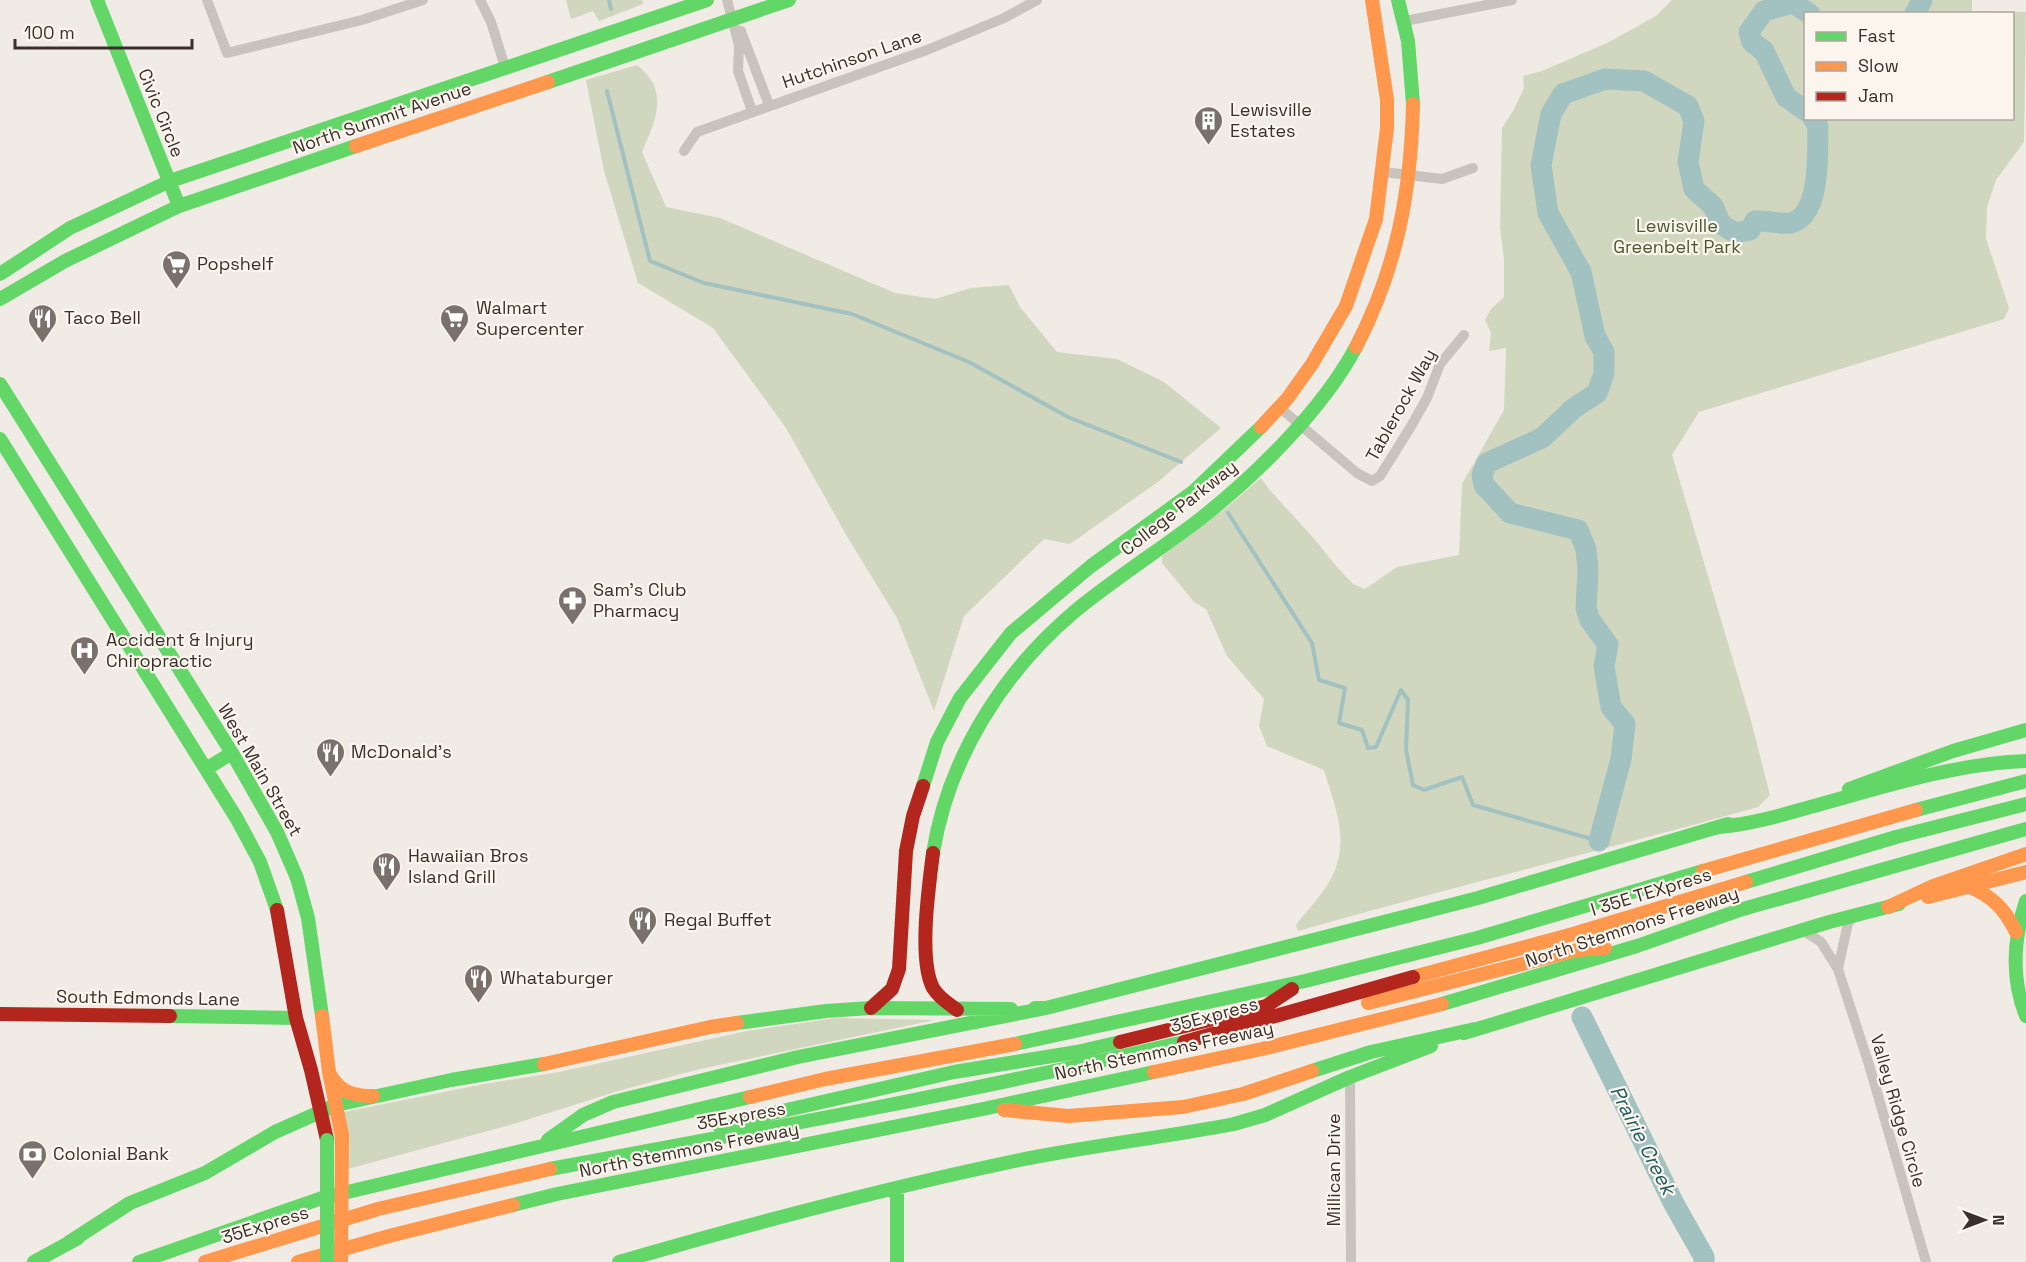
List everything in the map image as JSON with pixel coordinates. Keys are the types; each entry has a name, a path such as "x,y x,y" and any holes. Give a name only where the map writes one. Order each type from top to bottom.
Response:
{"main road":[{"name":"Civic Circle","path":"97,0 178,206"},
{"name":"North Summit Avenue","path":"0,274 70,228 120,203 170,182 707,0"},
{"name":"North Summit Avenue","path":"0,299 64,261 178,206 789,0"},
{"name":"College Parkway","path":"871,1008 892,989 899,969 906,851 913,816 937,742 960,698 1011,633 1091,566 1193,492 1240,449 1279,407 1312,364 1346,306 1376,219 1387,128 1387,99 1372,0"},
{"name":"College Parkway","path":"957,1010 939,996 930,979 925,960 933,850 944,805 972,737 1012,677 1073,613 1231,494 1300,424 1338,377 1380,295 1391,264 1409,176 1412,88 1405,21 1398,0"},
{"path":"505,67 530,88"},
{"name":"West Main Street","path":"0,384 266,808 298,880 313,941 328,1072 342,1135 340,1262"},
{"path":"0,439 237,819 260,862 278,912 296,1018 327,1140 327,1262"},
{"path":"1135,535 1151,555"},
{"path":"539,1146 583,1115 613,1102 798,1057 1046,1008 1478,898 1841,792 1953,751 2026,730"},
{"path":"206,769 232,753"},
{"path":"1719,826 1745,825 1947,772 2007,761 2026,761"},
{"path":"929,766 955,776"},
{"name":"North Stemmons Freeway","path":"139,1262 322,1198 825,1079 1056,1036 1305,981 1477,938 1885,818 2026,781"},
{"name":"I 35E TEXpress","path":"1285,1014 1572,934 1896,837 2026,804"},
{"name":"North Stemmons Freeway","path":"298,1262 410,1230 557,1194 983,1109 1262,1049 1410,1013 1637,946 1743,909 2026,829"},
{"path":"1888,907 1933,886 2026,854"},
{"path":"983,1109 1068,1116 1183,1107 1243,1094 1371,1052 1475,1029 1853,916 2026,872"},
{"path":"1968,886 1982,891 1997,901 2016,932"},
{"path":"2026,901 2016,932 2014,969 2018,993 2026,1016"},
{"path":"1285,1014 1366,1004 1577,950 1637,946"},
{"path":"670,1147 743,1120 954,1072 1077,1052 1266,1006 1305,981"},
{"path":"34,1262 78,1238 130,1203 205,1173 275,1132 320,1110 336,1105 710,1027 826,1011 871,1008 957,1010 1046,1008"},
{"name":"South Edmonds Lane","path":"0,1014 296,1018"},
{"name":"35Express","path":"205,1262 430,1196 543,1170 834,1117 1083,1066 1186,1042 1285,1014"},
{"path":"619,1262 706,1236 897,1188 1026,1159 1234,1124 1265,1115 1350,1077 1475,1029"},
{"path":"328,1072 335,1084 342,1090 357,1096 373,1096"},
{"path":"897,1188 897,1262"},
{"path":"24,1262 78,1238"}],"street":[{"path":"207,0 226,53 362,20 423,0"},
{"path":"480,0 491,22 505,67"},
{"path":"727,0 739,45 738,71 752,111"},
{"name":"Hutchinson Lane","path":"684,151 697,132 927,50 1004,18 1037,0"},
{"path":"1405,21 1512,0"},
{"path":"733,17 744,36 769,105"},
{"path":"1383,172 1442,179 1473,168"},
{"name":"Tablerock Way","path":"1279,407 1357,473 1372,481 1380,476 1410,428 1427,398 1440,364 1464,335"},
{"name":"Valley Ridge Circle","path":"1838,969 1848,923 1853,916"},
{"name":"Valley Ridge Circle","path":"1804,931 1821,942 1838,969 1926,1262"},
{"name":"Millican Drive","path":"1350,1077 1351,1262"}],"green space":[{"path":"566,0 642,0 643,4 599,21 593,11 571,19"},
{"name":"Lewisville Greenbelt Park","path":"1672,0 1972,0 1972,11 2026,12 2024,142 1996,180 1987,207 1986,239 2009,308 2004,319 1699,412 1672,455 1750,717 1770,795 1758,807 1298,931 1296,925 1328,884 1339,855 1340,827 1324,770 1267,746 1259,726 1264,699 1227,656 1206,609 1194,602 1162,563 1162,556 1226,508 1261,478 1336,566 1353,584 1365,589 1397,567 1459,555 1462,484 1504,410 1506,348 1489,351 1491,333 1485,320 1491,309 1504,297 1504,259 1500,228 1502,128 1524,88 1523,76 1542,71 1609,42 1656,16"},
{"path":"637,65 654,85 657,95 655,117 642,152 666,207 720,218 895,293 935,299 971,288 1009,285 1020,307 1057,352 1117,359 1164,382 1221,428 1159,481 1070,544 1044,539 964,616 934,711 897,618 848,538 786,428 713,328 638,283 604,171 586,80"},
{"path":"836,1018 935,1020 700,1069 618,1091 517,1123 344,1170 324,1116 484,1084 559,1072 747,1031"}],"waterway":[{"path":"609,0 611,9"},
{"name":"Prairie Creek","path":"1916,12 1922,0"},
{"name":"Prairie Creek","path":"1804,110 1786,97 1764,51 1752,42 1749,32 1764,11 1793,3 1807,12"},
{"name":"Prairie Creek","path":"1599,841 1621,759 1625,724 1611,707 1604,666 1608,645 1590,620 1586,608 1588,570 1586,549 1578,530 1510,513 1484,485 1482,475 1487,463 1542,438 1574,408 1597,393 1604,373 1604,352 1595,336 1581,272 1548,213 1541,165 1551,114 1563,94 1605,79 1644,81 1688,106 1694,121 1688,162 1694,189 1713,206 1721,224 1735,233 1750,230 1755,221 1791,223 1801,218 1808,208 1816,180 1818,126 1814,120"},
{"path":"607,91 650,261 704,283 852,314 969,362 1068,417 1181,462"},
{"path":"1228,513 1312,643 1319,680 1345,688 1339,723 1362,730 1368,748 1376,747 1401,690 1408,700 1406,750 1413,785 1424,790 1462,777 1473,805 1599,841"},
{"name":"Prairie Creek","path":"1582,1017 1674,1204 1704,1257 1704,1262"}],"traffic: fast":[{"path":"97,0 179,206"},
{"path":"0,274 70,228 170,181 707,0"},
{"path":"548,82 789,0"},
{"path":"1398,0 1408,41 1413,104"},
{"path":"0,299 65,261 179,206 356,146"},
{"path":"933,853 940,818 965,752 982,720 1024,662 1074,612 1195,523 1262,465 1325,395 1356,347"},
{"path":"0,384 232,753 277,832 297,878 308,918 322,1016"},
{"path":"923,786 937,742 960,698 1011,633 1091,566 1193,492 1261,427"},
{"path":"0,439 237,819 260,862 277,910"},
{"path":"1849,789 1953,751 2026,730"},
{"path":"206,769 232,753"},
{"path":"1719,827 1767,819 1946,771 2026,761"},
{"path":"1916,810 2026,781"},
{"path":"1746,882 1896,837 2026,804"},
{"path":"1035,1008 1046,1008 1478,898 1728,824"},
{"path":"1442,1004 1637,946 1743,909 2026,829"},
{"path":"1015,1044 1305,981 1477,938 1703,871"},
{"path":"2026,901 2016,945 2016,973 2026,1016"},
{"path":"1464,1033 1829,922 1899,904"},
{"path":"737,1023 826,1011 871,1008 1011,1009"},
{"path":"548,1140 583,1115 613,1102 798,1057 1046,1008"},
{"path":"170,1016 296,1018"},
{"path":"1312,1071 1371,1052 1475,1029"},
{"path":"720,1128 743,1120 954,1072 1077,1052 1120,1042"},
{"path":"550,1169 788,1125 1184,1042"},
{"path":"619,1262 915,1183 1042,1156 1234,1124 1265,1115 1350,1077 1431,1046"},
{"path":"68,1243 130,1203 205,1173 275,1132 336,1105 451,1080 544,1064"},
{"path":"513,1205 557,1194 983,1109 1154,1072"},
{"path":"139,1262 322,1198 750,1097"},
{"path":"327,1140 327,1262"},
{"path":"897,1188 897,1262"},
{"path":"34,1262 78,1238"}],"traffic: slow":[{"path":"1261,427 1287,399 1312,364 1346,306 1376,219 1387,128 1387,100 1372,0"},
{"path":"356,146 548,82"},
{"path":"1356,347 1392,259 1405,199 1413,104"},
{"path":"1703,871 1916,810"},
{"path":"1888,907 1933,886 2026,854"},
{"path":"1928,897 2026,872"},
{"path":"1413,977 1573,934 1746,882"},
{"path":"1968,886 1997,904 2016,932"},
{"path":"1368,1003 1577,950 1605,948"},
{"path":"1154,1072 1262,1049 1442,1004"},
{"path":"322,1016 329,1072 342,1135"},
{"path":"544,1064 737,1023"},
{"path":"750,1097 825,1079 1015,1044"},
{"path":"1004,1110 1068,1116 1183,1107 1243,1094 1312,1071"},
{"path":"331,1076 344,1090 373,1096"},
{"path":"341,1262 342,1135"},
{"path":"205,1262 378,1209 550,1169"},
{"path":"298,1262 389,1236 513,1205"}],"traffic: jam":[{"path":"871,1008 892,989 899,969 906,851 913,816 923,786"},
{"path":"933,853 926,922 926,959 935,992 957,1010"},
{"path":"277,910 296,1018 327,1140"},
{"path":"1184,1042 1413,977"},
{"path":"1120,1042 1266,1006 1292,989"},
{"path":"0,1014 170,1016"}],"place":[{"name":"Lewisville Estates","path":"1209,146"},
{"name":"Popshelf","path":"176,290"},
{"name":"Taco Bell","path":"43,344"},
{"name":"Walmart Supercenter","path":"455,344"},
{"name":"Sam's Club Pharmacy","path":"572,626"},
{"name":"Accident & Injury Chiropractic","path":"85,676"},
{"name":"McDonald's","path":"330,778"},
{"name":"Hawaiian Bros Island Grill","path":"387,892"},
{"name":"Regal Buffet","path":"643,946"},
{"name":"Whataburger","path":"479,1004"},
{"name":"Colonial Bank","path":"32,1180"}]}
